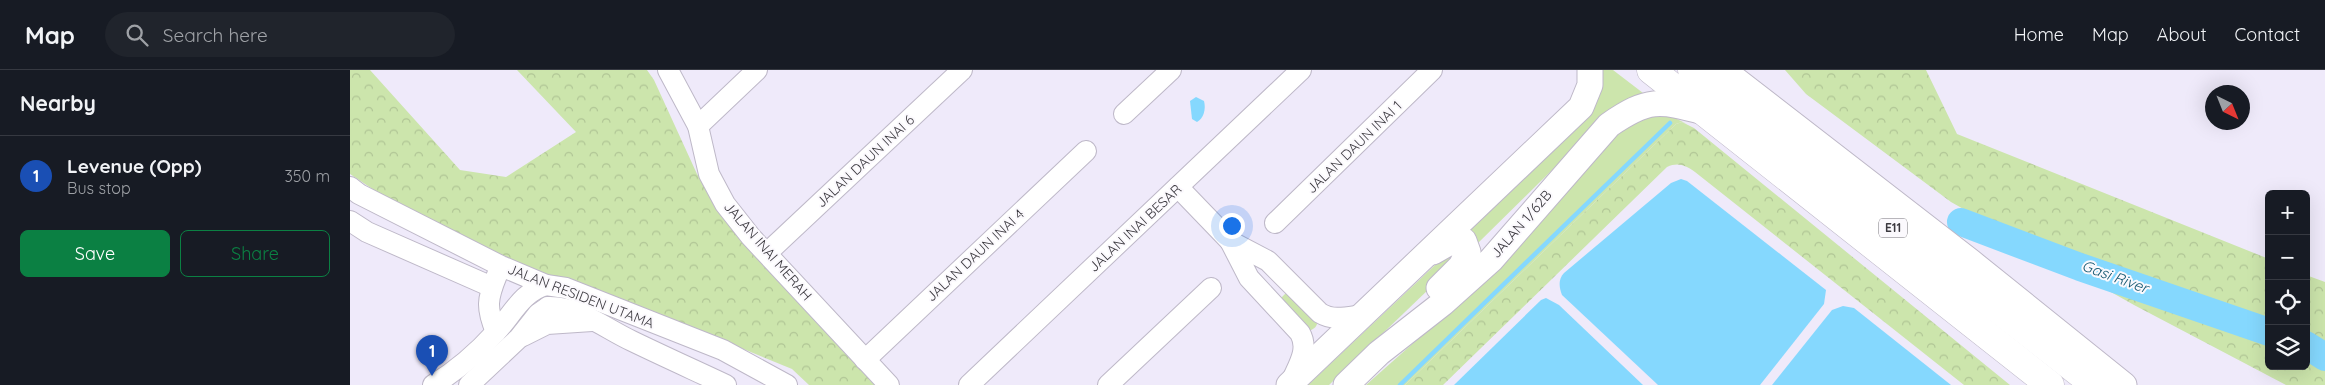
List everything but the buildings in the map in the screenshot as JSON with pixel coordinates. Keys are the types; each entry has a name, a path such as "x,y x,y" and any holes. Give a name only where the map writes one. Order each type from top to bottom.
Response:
{"highway":[{"name":"E11","path":"1651,70 2050,385"},
{"name":"E11","path":"1692,70 2095,385"}],"main road":[{"path":"1290,384 1581,107 1590,85 1590,70"},
{"path":"1730,73 2124,385"},
{"name":"JALAN 1/62B","path":"1346,385 1379,353 1437,308 1491,260 1609,125 1633,108 1655,103 1673,104 1708,114"},
{"path":"1379,353 1461,266 1468,252 1464,241 1457,240 1424,257"}],"street":[{"name":"JALAN INAI MERAH","path":"668,70 698,126 715,187 739,222 889,385"},
{"path":"698,126 756,70"},
{"name":"JALAN DAUN INAI 6","path":"767,252 962,70"},
{"path":"1124,114 1171,70"},
{"name":"JALAN INAI BESAR","path":"969,385 1301,70"},
{"name":"JALAN DAUN INAI 1","path":"1275,223 1432,70"},
{"name":"JALAN DAUN INAI 4","path":"864,360 1086,151"},
{"name":"JALAN RESIDEN UTAMA","path":"350,187 359,194 501,266 546,285 566,288 723,350 787,385"},
{"path":"1178,187 1230,241 1249,278 1305,341 1305,349 1290,384"},
{"name":"JALAN RESIDEN UTAMA","path":"350,221 367,232 492,286"},
{"path":"1230,241 1262,256 1320,313 1327,317 1342,318 1362,315"},
{"path":"496,332 489,313 488,303 492,286 501,266"},
{"path":"1262,292 1282,274"},
{"path":"433,385 469,359 496,332 529,294 546,285 548,307 538,314 519,338 469,385"},
{"path":"1108,385 1211,288"},
{"name":"JALAN RESIDEN UTAMA","path":"548,307 561,307 594,321 630,341 726,385"},
{"path":"519,338 547,324 594,321"}],"green space":[{"path":"350,70 370,70 460,170 506,177 576,132 517,70 647,70 654,80 697,174 741,237 877,385 809,385 792,369 724,341 504,261 386,198 350,174"},
{"path":"1600,70 1613,70 1643,93 1610,113 1478,243 1474,235 1467,231"},
{"path":"1785,70 1926,70 1957,134 2265,257 2265,370 2310,370 2310,276 2325,282 2325,385 2286,385 2134,305 1951,202 1806,94"},
{"path":"1667,114 1687,124 1682,122 1676,124 1405,385 1366,385 1428,330 1633,118"},
{"path":"1682,122 1694,128 2010,385 1964,385 1695,172 1685,166 1671,165 1443,385 1405,385 1676,124"},
{"path":"1452,249 1456,263 1329,385 1308,385"},
{"path":"1292,293 1317,321 1316,326 1309,331 1280,299 1285,294"}],"water":[{"path":"1196,97 1204,101 1205,107 1203,116 1197,122 1192,119 1190,101"},
{"path":"1681,179 1687,181 1826,290 1824,304 1760,385 1658,385 1562,295 1560,283 1564,273 1671,183"},
{"path":"1546,298 1559,305 1643,385 1454,385 1541,300"},
{"path":"1843,306 1854,308 1951,385 1772,385 1832,310"}],"waterway":[{"path":"1400,385 1670,123"},
{"name":"Gasi River","path":"1961,222 2080,267 2265,331"},
{"name":"Gasi River","path":"2310,348 2325,357"}],"place":[{"name":"Levenue (Opp)","path":"432,376"}]}
